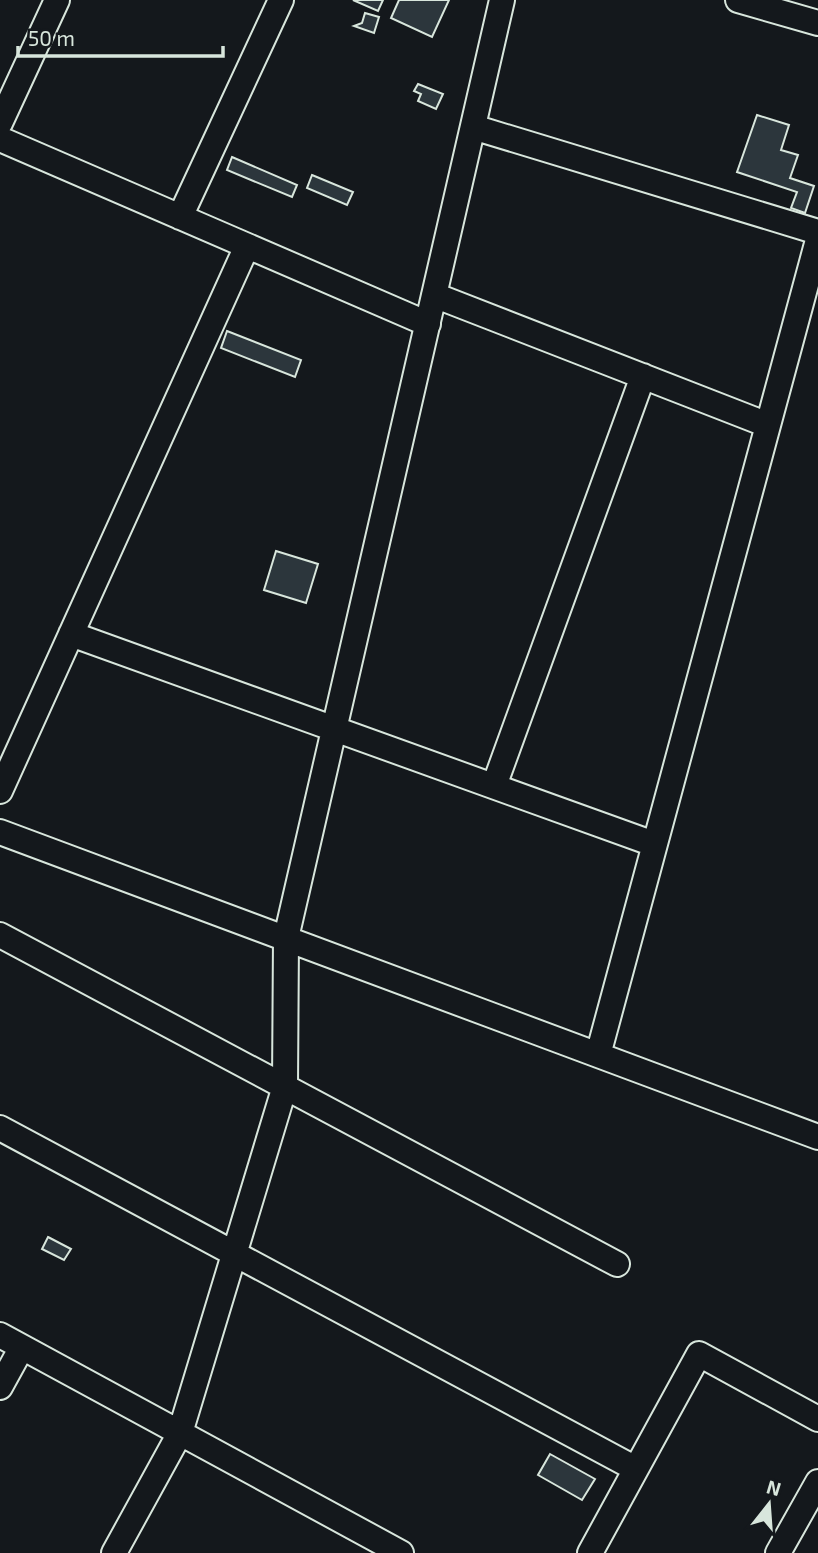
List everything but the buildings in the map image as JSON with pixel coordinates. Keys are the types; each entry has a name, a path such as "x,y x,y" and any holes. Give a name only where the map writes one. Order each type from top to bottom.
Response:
{"street":[{"path":"0,123 57,0"},
{"path":"180,217 281,0"},
{"path":"114,1553 180,1433 285,1086 286,939 502,0"},
{"path":"738,0 818,23"},
{"path":"473,127 818,232"},
{"path":"0,139 428,324"},
{"path":"598,1055 818,240"},
{"path":"0,791 247,246"},
{"path":"434,295 768,425"},
{"path":"494,786 643,376"},
{"path":"71,634 654,844"},
{"path":"0,832 818,1137"},
{"path":"0,934 617,1264"},
{"path":"0,1128 636,1469"},
{"path":"0,1335 401,1553"},
{"path":"0,1387 22,1347"},
{"path":"590,1553 699,1354 818,1419"},
{"path":"778,1553 818,1482"}]}
